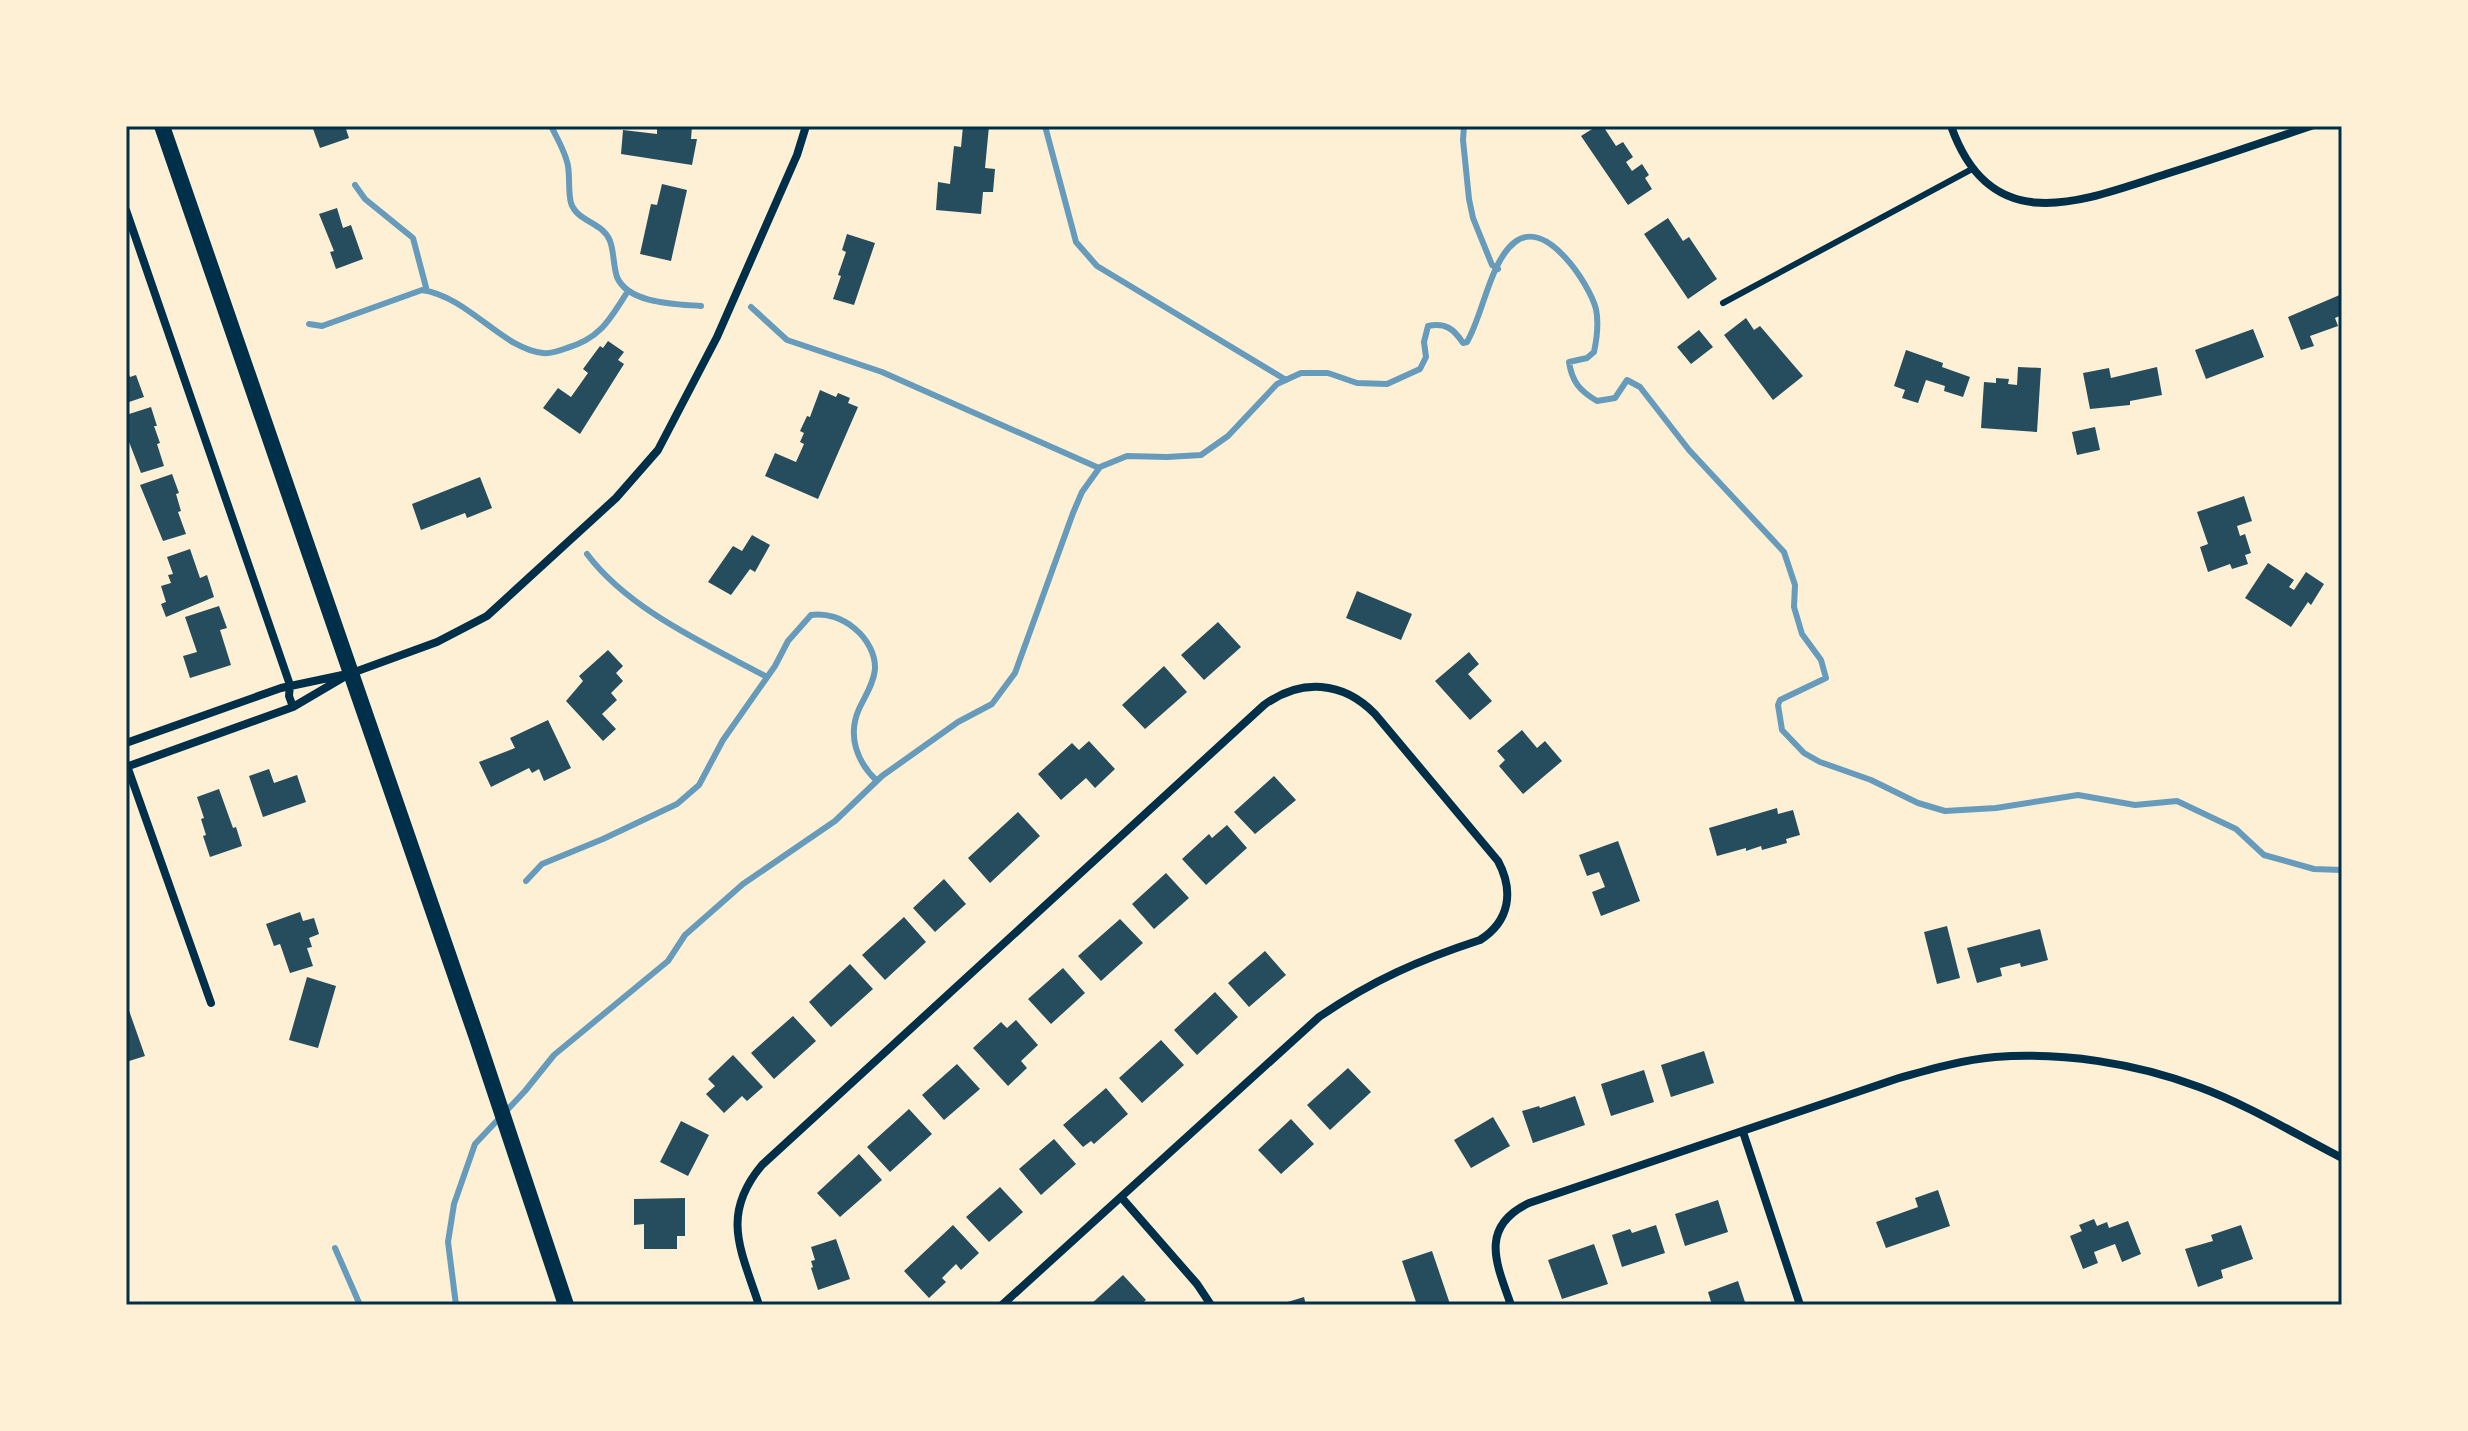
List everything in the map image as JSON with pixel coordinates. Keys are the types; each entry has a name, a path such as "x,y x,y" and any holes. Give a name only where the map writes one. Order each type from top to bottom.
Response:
{"main road":[{"path":"162,126 352,673 566,1305"}],"street":[{"path":"126,743 290,685 352,673 437,642 487,616 638,476 658,450 717,337 797,155 806,126"},
{"path":"1951,126 1972,169 2005,195 2031,202 2059,203 2111,192 2311,126"},
{"path":"126,210 290,685 289,696 293,707"},
{"path":"211,1003 126,765 293,707 352,673"},
{"path":"759,1305 737,1239 737,1209 748,1182 797,1133 1264,705 1306,686 1331,687 1355,697 1375,714 1498,861 1508,884 1507,906 1497,927 1480,940 1396,971 1319,1017 1002,1305"},
{"path":"1511,1305 1496,1255 1499,1229 1511,1211 1899,1078 1949,1064 1993,1057 2036,1055 2110,1064 2172,1078 2202,1088 2342,1158"},
{"path":"1743,1132 1800,1305"},
{"path":"1121,1197 1197,1284 1211,1305"}],"lane":[{"path":"1723,303 1972,169"}],"building":[{"path":"312,126 345,126 349,138 320,148"},
{"path":"657,126 692,126 691,139 697,139 692,165 621,154 623,130 657,134"},
{"path":"963,126 989,126 985,168 995,169 993,192 983,192 981,214 936,210 938,182 950,184 954,146 961,147"},
{"path":"1597,126 1603,126 1616,146 1623,142 1633,157 1626,162 1632,171 1642,164 1649,175 1645,178 1652,189 1628,205 1581,136"},
{"path":"662,184 687,190 671,261 640,254 651,204 657,205"},
{"path":"337,208 343,228 351,225 363,259 336,269 330,252 334,251 319,214"},
{"path":"1668,218 1683,241 1689,237 1717,279 1688,299 1644,234"},
{"path":"847,234 875,243 854,305 833,299 841,276 838,275 846,252 842,250"},
{"path":"2342,294 2342,315 2335,318 2338,326 2310,336 2314,346 2301,350 2288,317"},
{"path":"1746,318 1754,330 1760,326 1803,376 1773,400 1724,335"},
{"path":"2253,329 2264,357 2206,379 2195,350"},
{"path":"1699,330 1713,347 1691,364 1677,347"},
{"path":"608,341 624,352 618,360 624,364 580,434 543,408 558,388 571,397 588,373 583,369 600,346 603,348"},
{"path":"1906,350 1943,363 1942,367 1970,377 1963,397 1944,391 1945,386 1926,380 1918,403 1902,398 1905,390 1894,386"},
{"path":"2018,367 2041,368 2037,432 1981,428 1984,382 1996,383 1996,378 2009,379 2008,384 2017,385"},
{"path":"2157,367 2162,395 2130,401 2130,405 2090,409 2083,373 2109,368 2111,378"},
{"path":"126,368 130,377 136,375 144,397 126,403"},
{"path":"820,390 836,397 838,393 850,398 848,403 858,407 818,499 765,476 775,453 796,462 804,444 800,442 804,433 800,431 807,416 810,417"},
{"path":"151,407 164,466 141,473 126,434 126,415"},
{"path":"2095,427 2100,450 2077,455 2072,432"},
{"path":"172,474 179,493 176,494 181,511 178,512 186,534 163,541 140,485"},
{"path":"480,477 492,508 467,518 465,513 421,530 412,504"},
{"path":"2244,496 2252,521 2237,526 2240,536 2245,534 2251,553 2245,555 2248,564 2232,569 2230,564 2208,572 2200,547 2208,544 2197,512"},
{"path":"752,535 770,545 755,572 750,569 731,595 708,582 733,546 742,551"},
{"path":"190,549 200,578 207,575 214,597 166,617 161,604 166,602 161,586 171,583 168,575 173,574 167,557"},
{"path":"2268,563 2294,580 2289,587 2294,590 2306,572 2324,584 2311,605 2308,602 2291,627 2245,598"},
{"path":"1357,591 1412,614 1401,640 1346,618"},
{"path":"219,606 227,628 220,630 231,665 190,678 183,656 197,652 185,617"},
{"path":"1218,622 1241,647 1204,680 1181,655"},
{"path":"608,650 623,666 616,673 623,681 611,693 617,700 602,714 616,729 603,741 566,701 583,681 579,676"},
{"path":"1469,652 1479,664 1468,674 1492,701 1470,720 1435,681"},
{"path":"1164,666 1187,692 1145,729 1122,705"},
{"path":"548,720 571,768 544,781 539,769 532,773 529,768 491,787 479,762 515,748 510,738"},
{"path":"1522,730 1537,748 1545,741 1562,761 1523,794 1499,766 1505,760 1497,751"},
{"path":"1089,741 1115,769 1095,788 1086,778 1061,800 1038,774 1072,743 1079,750"},
{"path":"269,769 274,783 297,775 306,802 263,817 249,776"},
{"path":"1274,776 1296,800 1255,834 1234,812"},
{"path":"219,789 242,846 210,857 197,797"},
{"path":"1777,808 1778,814 1793,810 1800,835 1786,839 1787,843 1762,850 1761,846 1746,851 1746,848 1717,856 1709,828"},
{"path":"1018,812 1040,836 990,883 968,858"},
{"path":"1227,825 1247,848 1206,885 1182,859 1209,834 1212,838"},
{"path":"1618,841 1640,901 1601,916 1592,892 1605,887 1599,872 1587,876 1579,855"},
{"path":"1166,873 1189,898 1154,929 1132,904"},
{"path":"944,879 966,904 935,932 913,908"},
{"path":"300,912 303,921 314,918 319,934 309,938 312,947 307,948 313,966 290,973 280,944 274,946 266,924"},
{"path":"904,917 926,942 885,980 862,955"},
{"path":"1120,919 1143,943 1101,981 1078,956"},
{"path":"1947,926 1960,978 1937,984 1924,932"},
{"path":"2040,929 2048,960 2021,967 2020,963 2000,968 2002,976 1977,983 1967,948"},
{"path":"1265,951 1286,975 1249,1007 1228,983"},
{"path":"850,964 873,989 831,1027 809,1002"},
{"path":"1063,968 1085,993 1051,1024 1028,999"},
{"path":"307,977 336,986 318,1048 289,1040"},
{"path":"1215,992 1238,1017 1197,1055 1174,1030"},
{"path":"126,1002 145,1056 126,1062"},
{"path":"793,1016 816,1041 774,1079 751,1053"},
{"path":"1016,1020 1038,1045 1021,1061 1027,1068 1008,1086 973,1048 1001,1022 1007,1028"},
{"path":"1161,1040 1184,1065 1142,1103 1119,1078"},
{"path":"1704,1051 1714,1083 1671,1097 1661,1065"},
{"path":"733,1055 763,1087 747,1101 742,1096 724,1113 706,1094 715,1086 708,1079"},
{"path":"957,1064 980,1089 944,1120 922,1095"},
{"path":"1348,1068 1371,1092 1330,1130 1307,1105"},
{"path":"1644,1070 1654,1102 1611,1116 1601,1084"},
{"path":"1106,1088 1128,1114 1094,1144 1091,1141 1083,1147 1063,1125"},
{"path":"1575,1096 1585,1125 1533,1143 1522,1111"},
{"path":"909,1109 932,1134 890,1172 867,1147"},
{"path":"1493,1117 1510,1146 1471,1168 1454,1140"},
{"path":"1291,1119 1314,1144 1281,1174 1258,1150"},
{"path":"681,1121 709,1135 688,1176 660,1162"},
{"path":"1054,1139 1076,1164 1041,1195 1019,1169"},
{"path":"859,1154 882,1180 840,1217 817,1193"},
{"path":"1000,1187 1023,1212 989,1242 966,1217"},
{"path":"1938,1190 1950,1226 1886,1248 1876,1222 1918,1207 1915,1198"},
{"path":"685,1198 685,1236 677,1236 677,1249 644,1249 644,1224 634,1225 634,1199"},
{"path":"1718,1200 1728,1232 1685,1246 1675,1214"},
{"path":"2094,1219 2097,1226 2107,1222 2109,1228 2128,1221 2141,1254 2122,1262 2115,1244 2094,1252 2098,1263 2083,1269 2070,1236 2082,1231 2079,1225"},
{"path":"953,1225 979,1253 961,1270 956,1264 942,1278 946,1282 929,1298 904,1271"},
{"path":"1656,1225 1665,1253 1622,1267 1612,1235 1630,1229 1632,1233"},
{"path":"2241,1225 2253,1259 2221,1270 2223,1278 2198,1287 2185,1249 2213,1241 2211,1235"},
{"path":"836,1239 850,1279 818,1290 811,1268 811,1261 815,1260 811,1247"},
{"path":"1594,1244 1608,1284 1562,1299 1548,1260"},
{"path":"1432,1251 1450,1304 1417,1305 1402,1261"},
{"path":"1123,1275 1146,1300 1140,1305 1090,1305"},
{"path":"1738,1281 1746,1305 1712,1305 1708,1292"},
{"path":"1304,1297 1306,1305 1281,1304"}],"waterway":[{"path":"551,126 567,161 571,203 579,214 607,235 617,277 623,286 642,298 701,306"},
{"path":"1045,126 1076,242 1097,266 1286,380"},
{"path":"1464,126 1473,218 1492,265 1498,269"},
{"path":"355,185 365,199 413,238 427,291"},
{"path":"456,1305 448,1242 454,1204 475,1144 554,1055 668,961 685,935 743,884 835,821 882,776 958,722 992,704 1015,673 1073,513 1082,492 1100,467 1127,456 1201,455 1228,436 1277,384 1301,373 1328,373 1357,383 1387,384 1420,369 1426,357 1424,342 1428,326 1444,326 1463,343 1467,342 1499,262 1515,242 1527,237 1540,239 1564,257 1585,284 1596,309 1594,352 1587,358 1569,362 1578,385 1597,401 1615,398 1627,380 1640,387 1689,450 1784,552 1795,585 1794,607 1802,634 1821,660 1826,678 1780,700 1778,705 1782,730 1804,753 1918,803 1945,811 1996,808 2078,795 2135,805 2177,801 2236,829 2264,855 2314,869 2342,870"},
{"path":"309,324 322,326 422,290 455,302 513,342 549,353 579,344 596,333 610,319 628,291"},
{"path":"751,307 787,340 882,372 1099,468"},
{"path":"587,554 604,574 646,609 767,677"},
{"path":"526,881 542,864 677,804 699,785 723,740 775,666 788,641 811,615 834,617 845,622 855,628 870,647 875,669 859,709 854,739 859,757 877,781"},
{"path":"335,1248 360,1305"}]}
